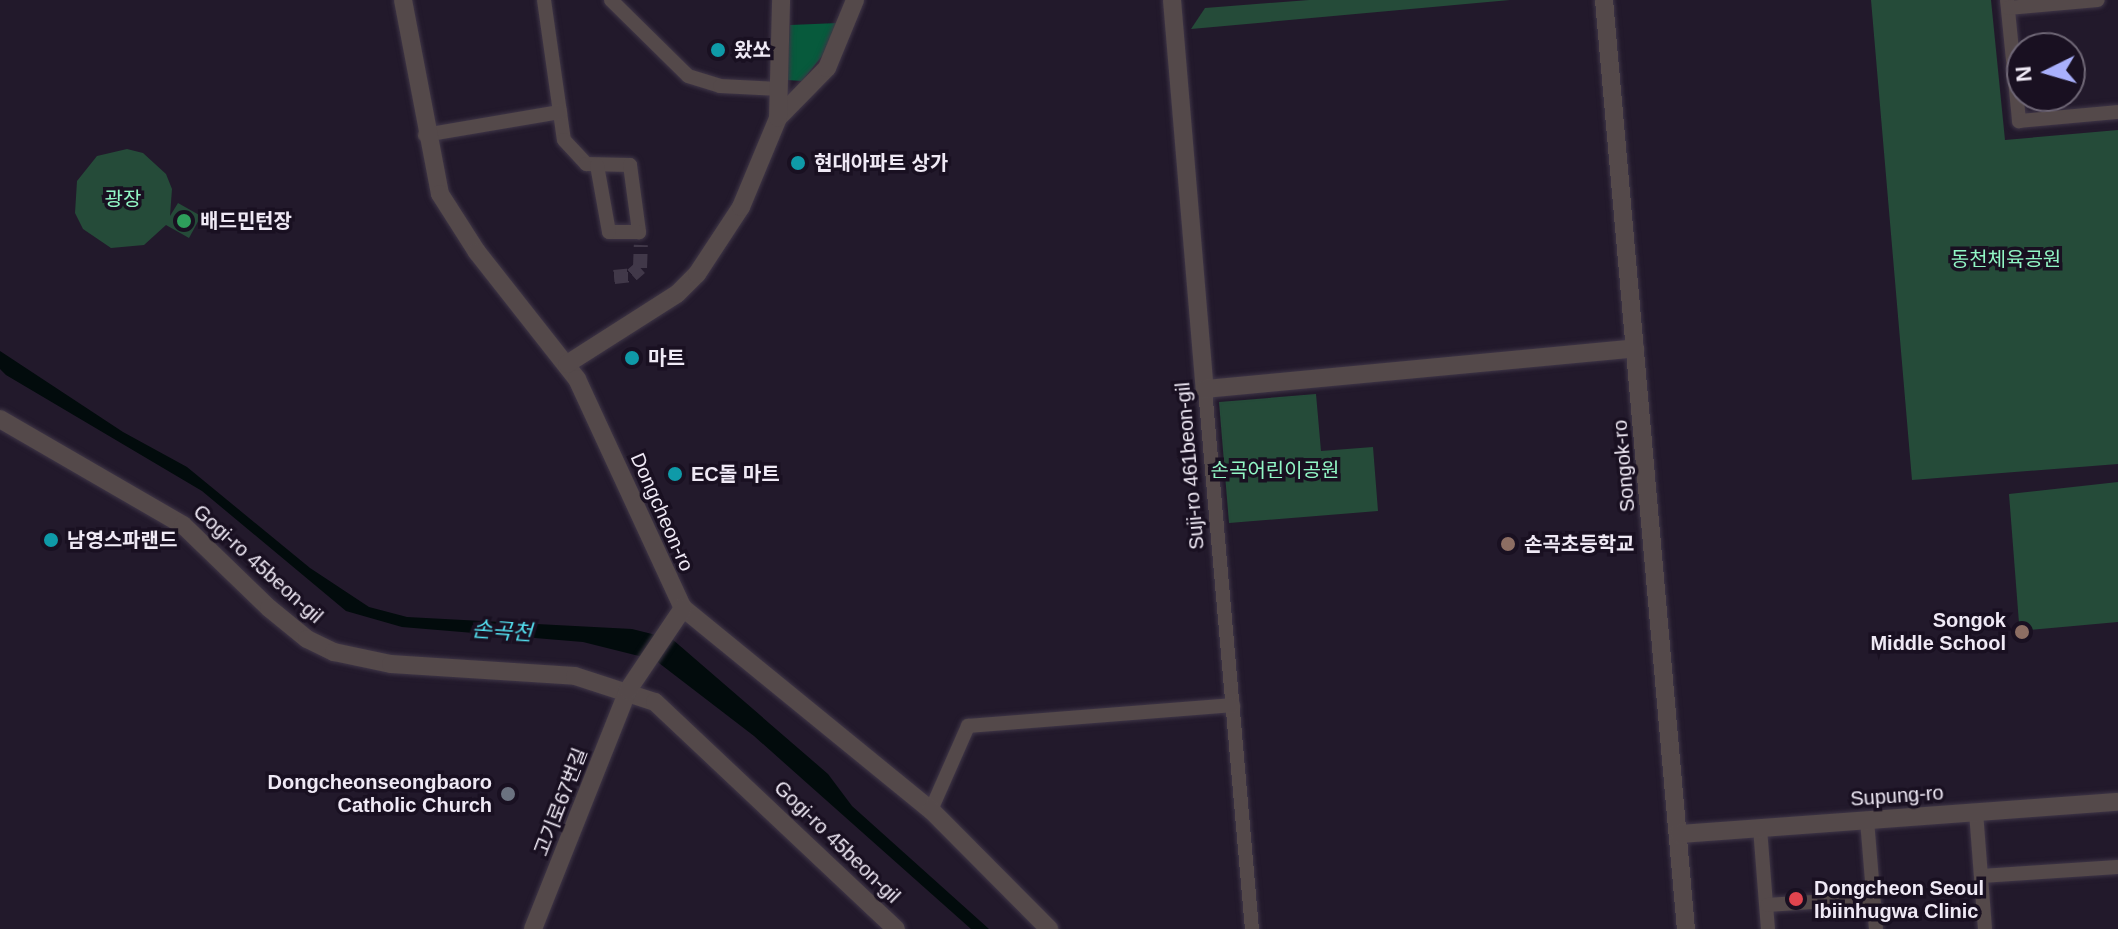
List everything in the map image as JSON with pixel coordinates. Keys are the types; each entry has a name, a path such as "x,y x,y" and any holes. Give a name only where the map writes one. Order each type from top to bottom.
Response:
{"street":[{"name":"Dongcheon-ro","path":"403,0 433,174 451,214 567,364 679,615 931,810 1049,929"},
{"path":"544,0 560,112 569,151 586,164 630,165 639,232 609,232 597,165"},
{"path":"611,0 688,76 720,86 779,89"},
{"path":"567,364 660,307 697,274 741,207 778,118 781,0"},
{"path":"778,118 827,68 855,0"},
{"name":"Suji-ro 461beon-gil","path":"1172,0 1252,929"},
{"name":"Songok-ro","path":"1604,0 1686,929"},
{"path":"2098,0 2008,4 2019,121 2118,112"},
{"path":"425,135 560,112"},
{"path":"1205,389 1635,348"},
{"name":"Gogi-ro 45beon-gil","path":"0,419 183,525 269,608 307,639 334,652 391,664 575,676 628,690 655,702 896,929"},
{"name":"고기로67번길","path":"533,929 628,690 679,615"},
{"path":"931,810 968,726 1233,705"},
{"name":"Supung-ro","path":"1679,834 2118,802"},
{"path":"1976,812 1985,929"},
{"path":"1867,820 1876,929"},
{"path":"1760,828 1768,929"},
{"path":"1981,876 2118,867"},
{"path":"1767,905 1873,898"}],"green space":[{"path":"1309,0 1510,0 1191,29 1205,8"},
{"name":"동천체육공원","path":"1871,0 1991,0 2005,140 2118,130 2118,464 1912,480"},
{"path":"838,23 831,45 802,81 787,80 790,25"},
{"name":"광장","path":"127,149 143,153 166,174 172,189 170,216 178,203 201,216 189,238 166,225 144,245 111,248 83,229 75,213 77,181 97,156"},
{"name":"손곡어린이공원","path":"1316,394 1321,451 1373,447 1378,511 1229,523 1219,402"},
{"path":"2118,482 2118,622 2029,630 2019,623 2009,494"}],"water":[{"name":"손곡천","path":"0,351 123,432 187,467 310,568 369,607 407,617 632,629 672,639 828,774 852,806 989,929 971,929 754,736 655,660 583,642 402,627 346,611 202,491 6,375 0,369"}],"tunnel":[{"path":"614,277 632,275 640,268 641,245"}],"place":[{"name":"왔쏘","path":"718,50"},
{"name":"현대아파트 상가","path":"798,163"},
{"name":"배드민턴장","path":"184,221"},
{"name":"마트","path":"632,358"},
{"name":"EC돌 마트","path":"675,474"},
{"name":"남영스파랜드","path":"51,540"},
{"name":"손곡초등학교","path":"1508,544"},
{"name":"Songok Middle School","path":"2022,632"},
{"name":"Dongcheonseongbaoro Catholic Church","path":"508,794"},
{"name":"Dongcheon Seoul Ibiinhugwa Clinic","path":"1796,899"}]}
